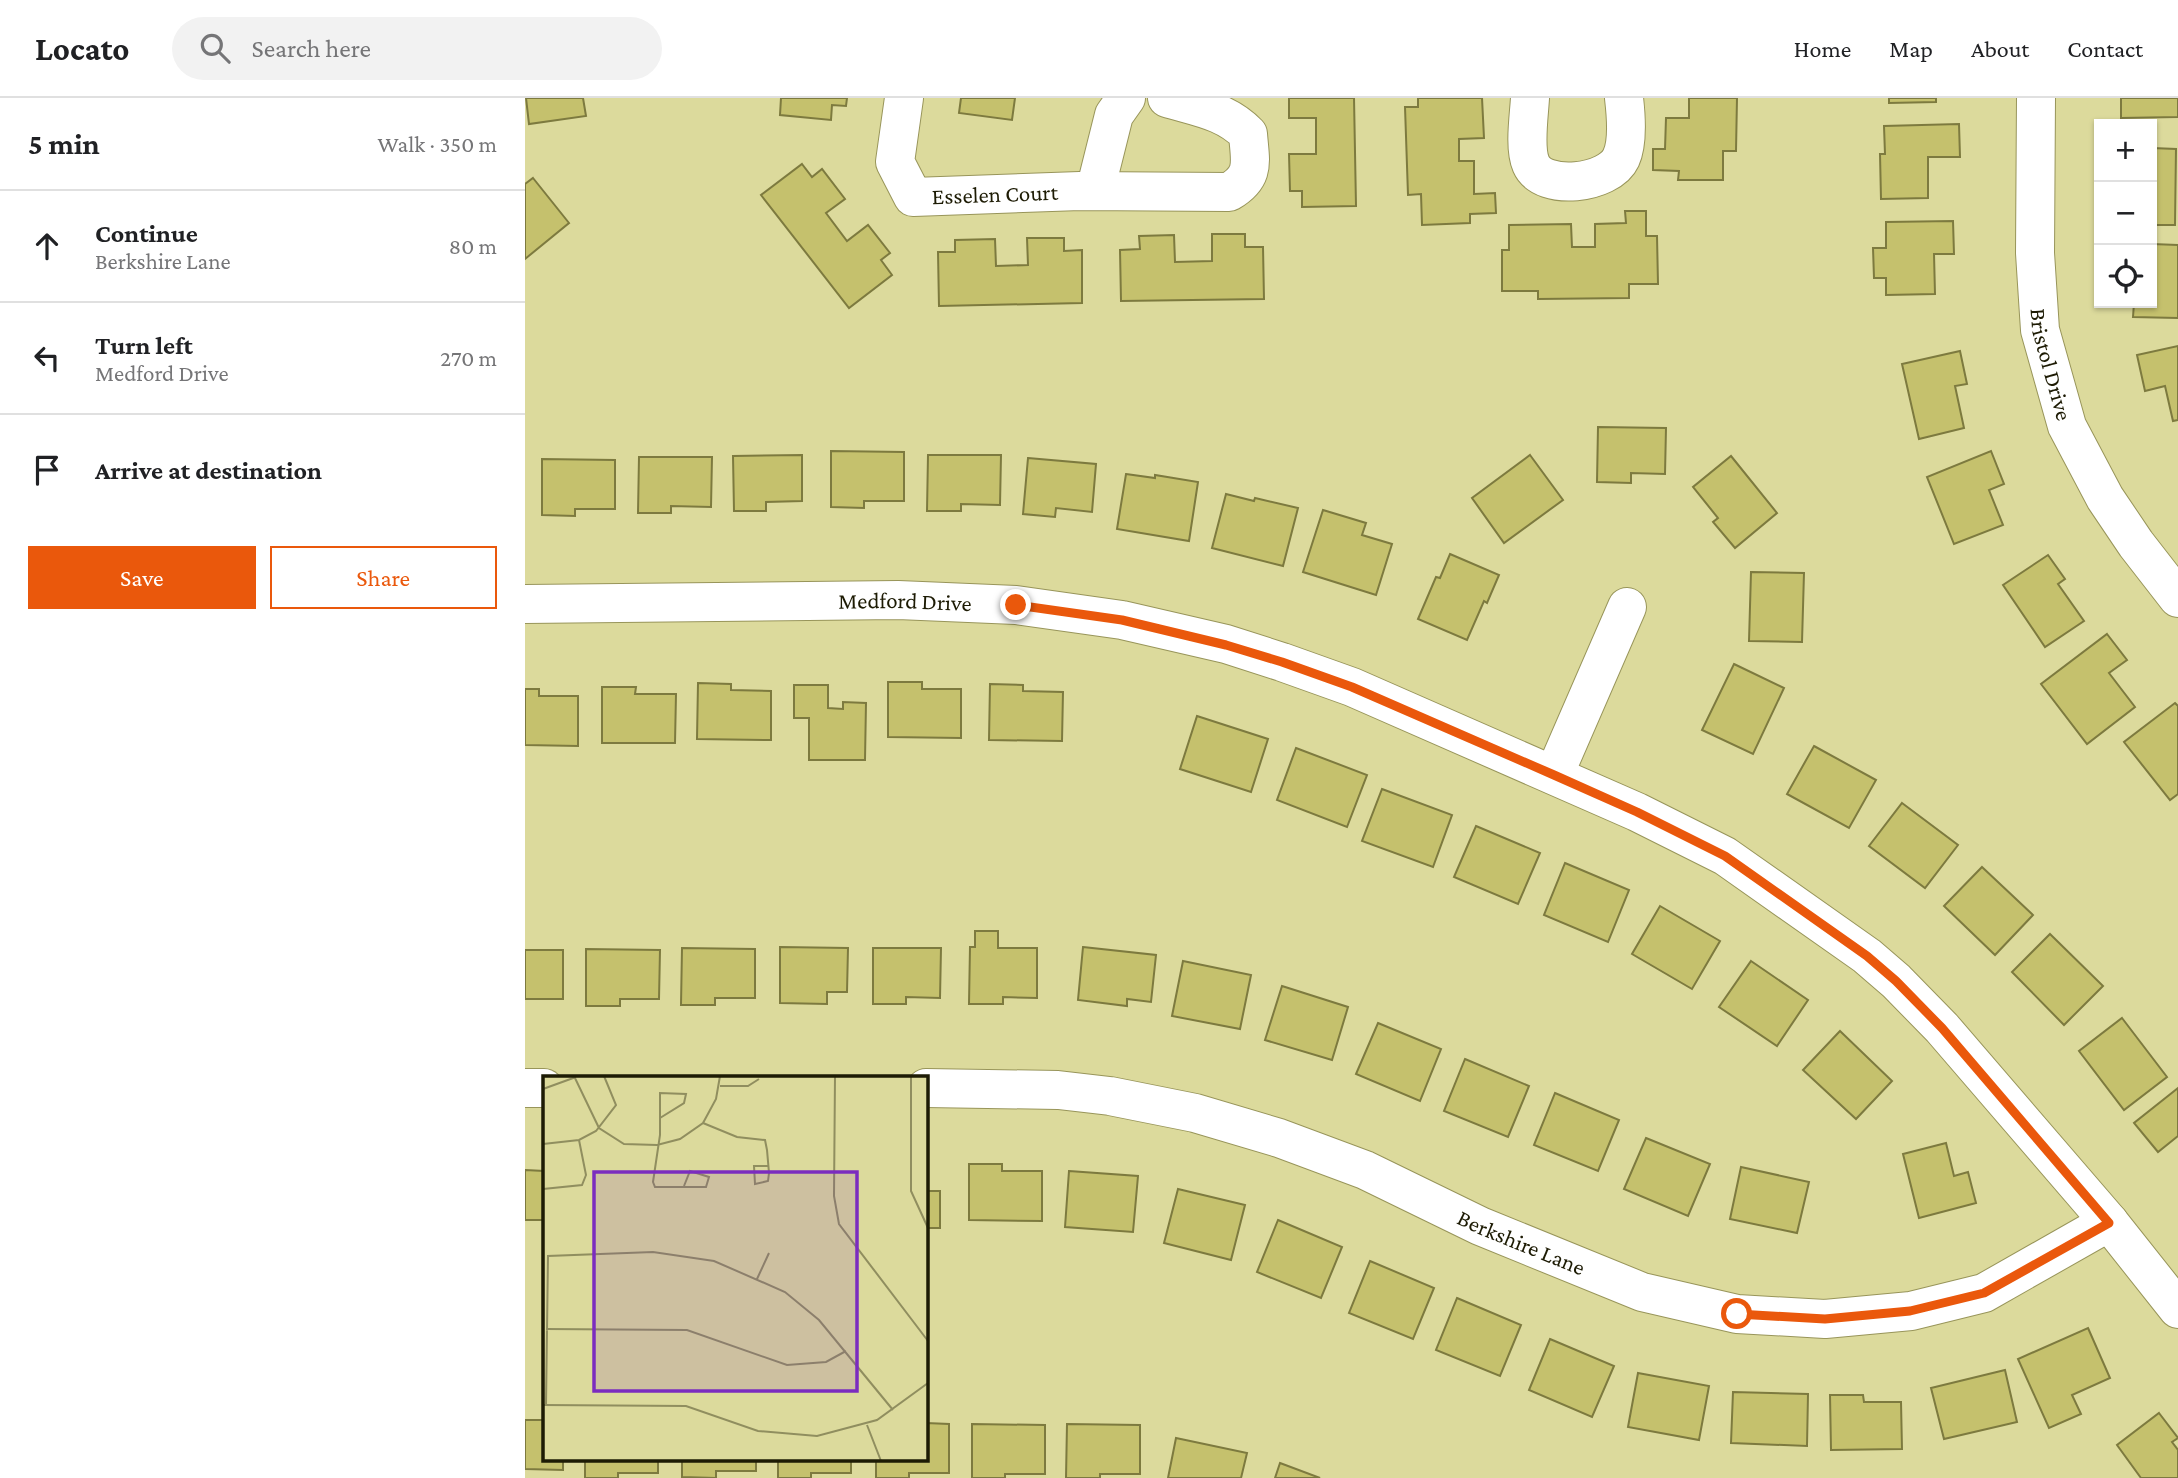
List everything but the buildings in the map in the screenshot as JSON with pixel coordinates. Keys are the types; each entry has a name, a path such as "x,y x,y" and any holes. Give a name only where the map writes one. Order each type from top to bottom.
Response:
{"street":[{"name":"Esselen Court","path":"904,98 895,162 913,197 1095,191 1229,192 1244,184 1250,168 1248,134 1237,122 1224,114 1167,98"},
{"path":"1095,191 1114,115 1126,98"},
{"path":"1529,98 1531,164 1539,174 1568,181 1607,174 1621,158 1624,98"},
{"name":"Bristol Drive","path":"2036,98 2035,253 2040,330 2067,426 2105,498 2178,598"},
{"name":"Medford Drive","path":"525,604 957,601 1016,605 1122,620 1226,645 1352,687 1637,812 1725,856 1867,956 1942,1028 2109,1223 2178,1309"},
{"path":"1554,775 1627,607"},
{"path":"525,1088 543,1088"},
{"name":"Berkshire Lane","path":"927,1088 1058,1090 1136,1100 1195,1113 1279,1138 1365,1170 1480,1226 1642,1292 1737,1314 1825,1319 1910,1311 1984,1293 2109,1223"}],"route":[{"path":"1016,605 1122,620 1226,645 1282,662 1352,687 1554,775 1725,856 1867,956 1896,981 1942,1028 2109,1223 1984,1293 1910,1311 1825,1319 1737,1314"}]}
